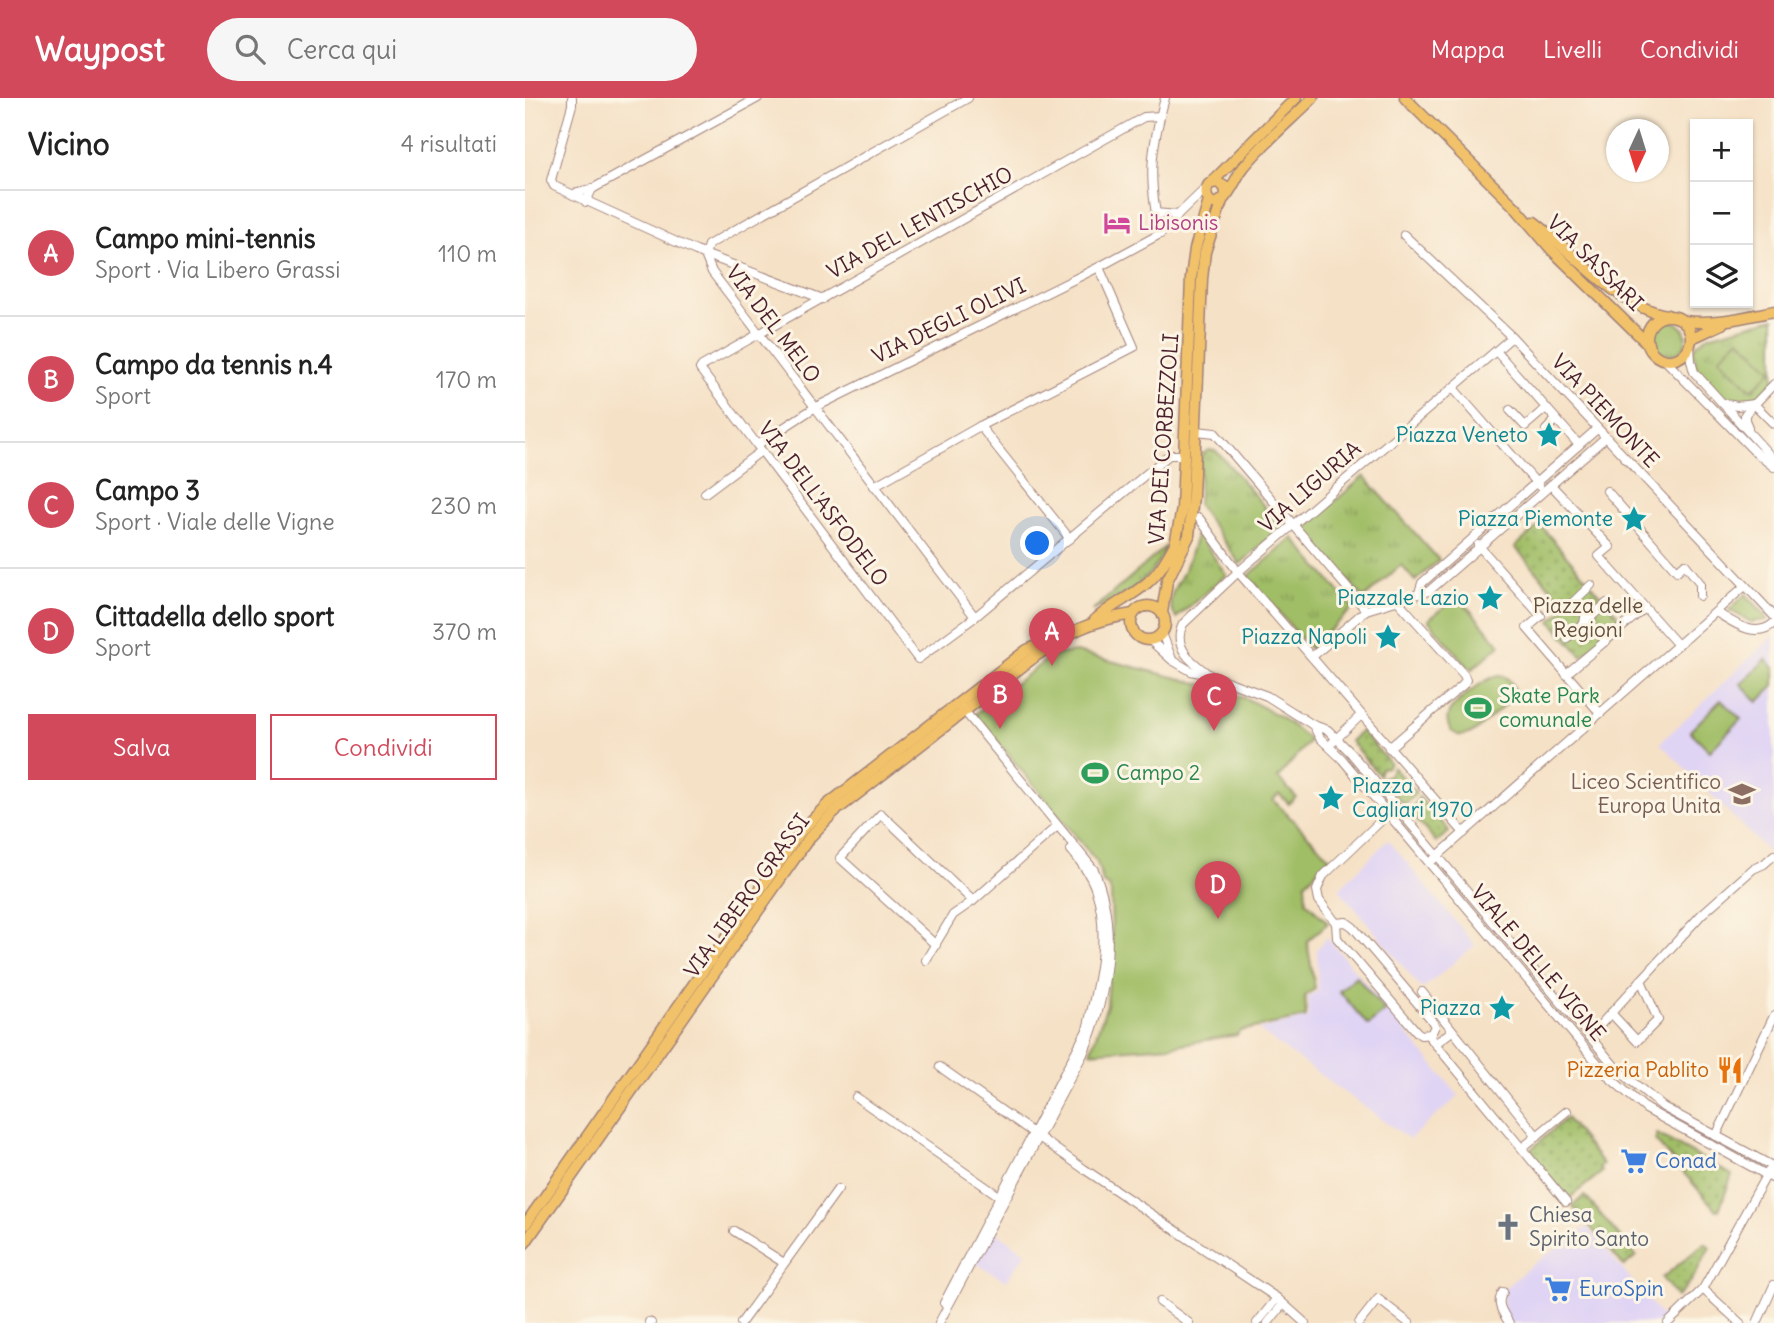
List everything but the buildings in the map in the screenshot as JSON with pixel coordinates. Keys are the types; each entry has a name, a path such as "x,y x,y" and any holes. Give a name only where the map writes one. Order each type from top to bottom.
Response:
{"main road":[{"path":"1208,192 1296,98"},
{"path":"1195,319 1205,252 1224,197 1243,168 1313,98"},
{"name":"VIA SASSARI","path":"1406,98 1517,208 1552,250 1648,344"},
{"path":"1195,319 1195,249 1208,192 1217,182 1223,185 1224,197"},
{"path":"1208,192 1216,203 1224,197"},
{"name":"VIA SASSARI","path":"1517,208 1629,301 1652,313 1667,315"},
{"path":"1684,321 1696,323 1732,320 1774,311"},
{"path":"1691,342 1689,327 1678,317 1667,315 1659,318 1652,323 1648,331 1648,344 1654,354 1665,360 1682,356 1691,342 1732,320"},
{"name":"VIA DEI CORBEZZOLI","path":"1162,613 1167,582 1189,536 1196,431 1195,319"},
{"name":"VIA DEI CORBEZZOLI","path":"1175,562 1175,544 1182,509 1195,319"},
{"path":"1093,622 1107,608 1146,585 1164,564 1175,544"},
{"name":"VIA DEI CORBEZZOLI","path":"1148,606 1167,582"},
{"path":"1148,606 1162,613 1165,621 1162,633 1150,640 1139,638 1132,620 1139,608 1148,606"},
{"path":"1093,622 1113,617 1132,620"},
{"name":"VIA LIBERO GRASSI","path":"525,1243 809,838 834,812 1027,650 1093,622"},
{"name":"VIA LIBERO GRASSI","path":"525,1225 801,831 827,805 959,709"}],"street":[{"name":"VIA DEL MELO","path":"572,98 551,180 554,186 705,255 712,272 975,617"},
{"path":"573,195 592,189 758,98"},
{"path":"823,299 705,255 708,245 968,98"},
{"path":"1165,98 1151,162 1152,194 1160,234 1172,226 1178,215 1192,201 1208,192"},
{"name":"VIA DEL LENTISCHIO","path":"700,369 1145,117 1160,116"},
{"path":"586,201 592,189"},
{"path":"1155,213 1178,215"},
{"name":"VIA DEGLI OLIVI","path":"705,493 759,448 814,408 1160,234"},
{"name":"VIA PIEMONTE","path":"1404,235 1512,337 1774,616"},
{"path":"874,486 980,426 1134,347 1099,267"},
{"name":"VIA LIGURIA","path":"1210,675 1184,654 1179,642 1179,631 1183,624 1238,572 1512,337"},
{"path":"1691,342 1694,372 1774,460"},
{"path":"1496,351 1579,445"},
{"path":"1665,360 1755,452 1774,467"},
{"name":"VIA DELL'ASFODELO","path":"700,369 918,659 975,617"},
{"path":"1755,438 1745,420 1745,414 1774,384"},
{"path":"1453,388 1537,483 1547,488 1610,547 1599,556 1678,645"},
{"path":"1721,402 1737,406 1754,404"},
{"path":"1754,404 1774,424"},
{"path":"1510,410 1525,426 1546,408"},
{"path":"1546,430 1556,420"},
{"path":"980,426 1070,539"},
{"path":"1419,593 1422,583 1597,429"},
{"path":"1196,431 1215,433 1366,610"},
{"path":"1312,657 1366,610 1419,593 1425,594 1605,438"},
{"path":"975,617 1169,455 1184,455"},
{"path":"1607,491 1677,571 1685,564 1695,583 1700,583 1700,596"},
{"path":"1199,518 1238,572 1464,833"},
{"path":"1473,539 1541,616 1527,628 1600,713"},
{"path":"1591,585 1570,605 1606,640"},
{"path":"1430,863 1745,586"},
{"path":"1389,748 1466,680 1397,600"},
{"path":"1567,638 1607,603"},
{"path":"1566,674 1645,608"},
{"path":"1716,612 1751,630 1760,631 1774,624"},
{"path":"1162,633 1172,660"},
{"name":"VIALE DELLE VIGNE","path":"1150,640 1172,660 1191,671 1210,675 1267,696 1313,725 1328,730 1617,1069 1653,1101 1773,1167"},
{"path":"934,1323 1093,1029 1100,989 1102,911 1096,888 1078,855 959,709"},
{"path":"1329,746 1360,716"},
{"name":"VIALE DELLE VIGNE","path":"1313,725 1320,738 1430,863 1610,1078 1646,1109 1770,1177"},
{"path":"1035,800 1078,855"},
{"path":"936,945 840,858 881,814 973,901"},
{"path":"1388,814 1324,876 1317,890 1319,900 1336,923 1337,937 1417,1032 1428,1035 1566,1202"},
{"path":"926,960 953,915 973,901 1055,828"},
{"path":"1589,1037 1702,914 1753,869 1774,855"},
{"path":"1767,862 1774,869"},
{"path":"1336,923 1346,922 1353,927 1430,1018 1434,1026 1428,1035"},
{"path":"1611,1013 1637,1041 1658,1020 1641,980"},
{"path":"1422,992 1537,1136"},
{"path":"1716,1136 1774,1016"},
{"path":"1435,1044 1452,1031"},
{"path":"940,1066 1094,1177 1280,1301 1305,1323"},
{"path":"856,1097 1002,1198"},
{"path":"1522,1148 1566,1111"},
{"path":"1668,1323 1703,1289 1770,1177 1773,1167"},
{"path":"741,1323 838,1189"},
{"path":"939,1323 1002,1198"},
{"path":"734,1231 784,1263"},
{"path":"1757,1323 1774,1285"},
{"path":"1703,1289 1740,1323"},
{"path":"1503,1292 1499,1298 1499,1306 1509,1323"},
{"path":"1359,1323 1378,1299 1409,1323"},
{"path":"1257,1323 1280,1301"},
{"path":"1268,1323 1280,1301"},
{"path":"1160,1302 1189,1323"}],"shaded area":[{"name":"Liceo Scientifico Europa Unita","path":"1774,635 1774,846 1768,852 1660,743"},
{"path":"1388,840 1475,945 1422,989 1339,889"},
{"path":"1327,937 1459,1096 1409,1139 1258,1030 1308,1018 1308,996 1318,991 1317,949"},
{"path":"1587,1227 1665,1320 1657,1323 1510,1323 1503,1312 1504,1289 1529,1267"},
{"path":"991,1228 1026,1253 1006,1281 974,1262"}],"green space":[{"path":"1774,318 1774,380 1768,391 1754,404 1729,404 1697,369 1693,351 1696,345 1708,336"},
{"path":"1669,321 1681,326 1686,338 1681,350 1669,355 1657,350 1652,338 1657,326"},
{"path":"1739,338 1772,370 1752,390 1719,358"},
{"path":"1209,450 1216,451 1222,457 1282,527 1240,564 1198,505 1201,455"},
{"path":"1364,476 1439,560 1415,581 1401,565 1364,598 1303,529"},
{"name":"Piazza delle Regioni","path":"1540,525 1623,621 1582,656 1551,621 1567,606 1515,547"},
{"path":"1197,532 1226,575 1176,618 1171,599"},
{"path":"1293,538 1353,608 1310,649 1248,576"},
{"path":"1166,546 1154,569 1136,586 1092,611"},
{"path":"1746,594 1767,620 1751,622 1729,610"},
{"path":"1458,596 1500,645 1471,670 1428,620"},
{"path":"1076,652 1220,689 1249,700 1281,717 1310,740 1278,778 1296,797 1289,804 1279,794 1273,800 1330,858 1305,883 1306,901 1328,923 1307,941 1315,989 1305,995 1306,1017 1240,1031 1237,1035 1170,1046 1090,1052 1107,1005 1112,940 1109,887 1103,883 1097,862 975,714 1046,660 1059,654"},
{"path":"1766,659 1774,668 1774,686 1758,702 1741,684"},
{"name":"Skate Park comunale","path":"1500,675 1512,684 1513,698 1473,733 1460,736 1451,731 1447,717 1456,704 1479,685"},
{"path":"1721,700 1741,719 1710,751 1690,731"},
{"path":"1361,731 1390,763 1381,768 1379,775 1350,741"},
{"path":"1393,767 1416,793 1404,805 1381,778 1389,775"},
{"path":"1419,797 1449,832 1436,842 1406,808 1414,806"},
{"path":"1356,976 1385,1011 1368,1025 1339,991"},
{"path":"1566,1118 1603,1164 1599,1167 1602,1172 1567,1200 1528,1152"},
{"path":"1657,1134 1732,1175 1719,1210 1716,1210 1655,1140"},
{"path":"1585,1196 1636,1256 1624,1266 1572,1206"},
{"path":"1705,1243 1710,1247 1692,1280 1677,1297 1662,1278"}],"place":[{"name":"Libisonis","path":"1117,223"},
{"name":"Piazza Veneto","path":"1549,435"},
{"name":"Piazza Piemonte","path":"1634,519"},
{"name":"Piazzale Lazio","path":"1490,598"},
{"name":"Piazza Napoli","path":"1388,637"},
{"name":"Campo mini-tennis","path":"1052,666"},
{"name":"Skate Park comunale","path":"1478,708"},
{"name":"Campo da tennis n.4","path":"1000,729"},
{"name":"Campo 3","path":"1214,731"},
{"name":"Campo 2","path":"1095,773"},
{"name":"Liceo Scientifico Europa Unita","path":"1742,794"},
{"name":"Piazza Cagliari 1970","path":"1331,798"},
{"name":"Cittadella dello sport","path":"1218,919"},
{"name":"Piazza","path":"1502,1008"},
{"name":"Pizzeria Pablito","path":"1730,1070"},
{"name":"Conad","path":"1634,1161"},
{"name":"Chiesa Spirito Santo","path":"1508,1227"},
{"name":"EuroSpin","path":"1558,1289"}]}
